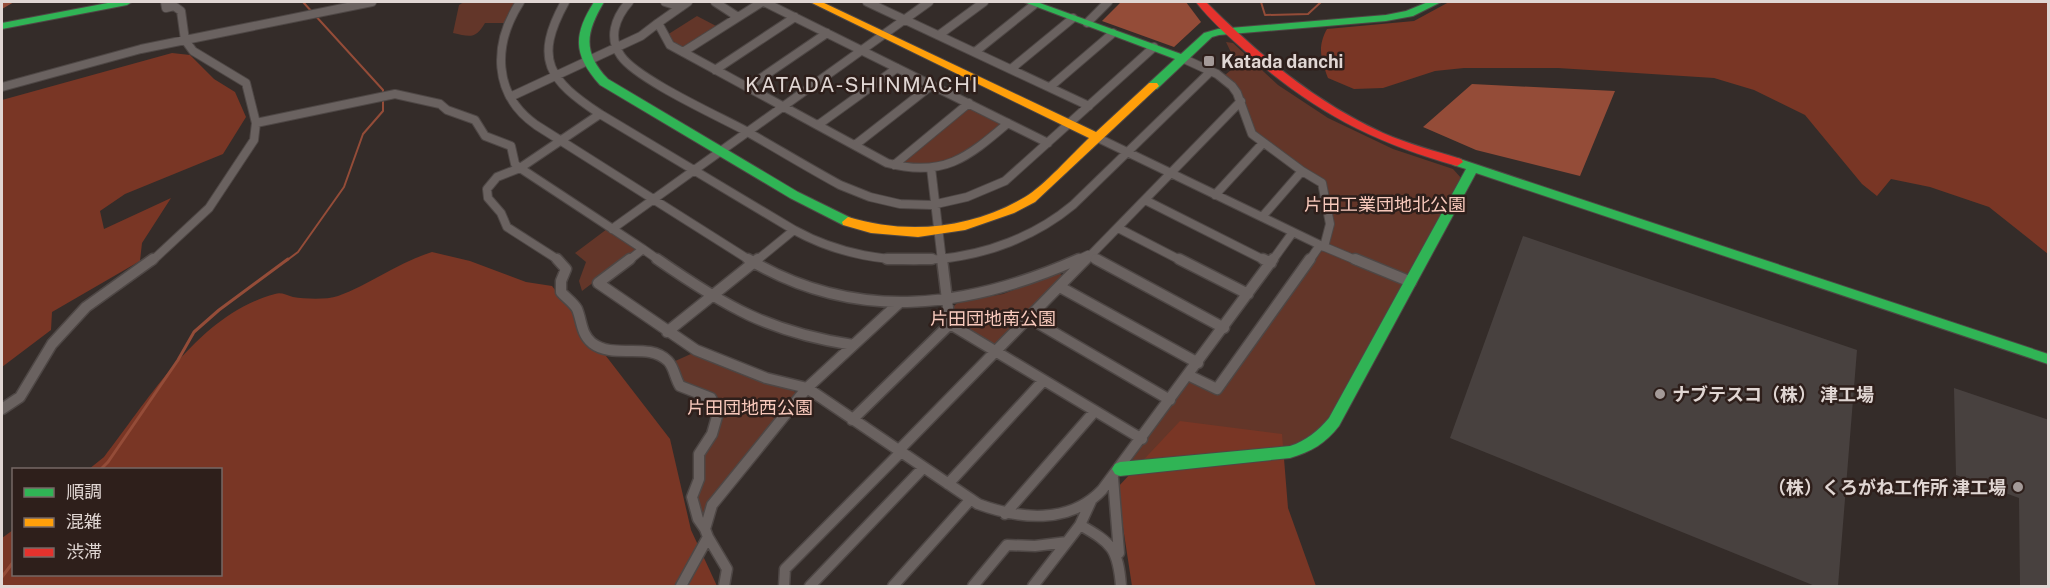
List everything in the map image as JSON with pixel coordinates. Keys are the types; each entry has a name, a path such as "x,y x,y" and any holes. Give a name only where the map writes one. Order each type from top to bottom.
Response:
{"main road":[{"path":"2,26 127,2"},
{"path":"599,2 584,25 586,62 598,77 612,87 843,220 879,230 938,231 980,223 1023,204 1039,192 1208,35 1386,18 1409,14 1436,2"},
{"path":"815,2 1098,138"},
{"path":"1202,2 1280,76 1333,113 1381,137 2049,359"},
{"path":"1032,3 1182,58"},
{"path":"1116,474 1290,452 1322,437 1334,422 1472,169"}],"street":[{"path":"2,409 20,397 47,350 86,307 149,263 209,208 252,146 256,123 246,83 193,51 185,40 181,11 174,6 166,8 165,2"},
{"path":"2,87 122,54 372,2"},
{"path":"520,2 507,23 499,52 502,76 510,97 532,122 755,262 790,281 832,294 899,303 947,301 978,296 1025,283 1088,255"},
{"path":"565,2 555,16 548,40 548,56 555,77 573,96 794,230 831,248 862,256 894,260 942,259 998,247 1048,224 1067,211 1210,71"},
{"path":"629,2 616,23 614,37 616,48 623,58 638,70 853,192 897,204 920,206 981,194 1005,181 1154,47"},
{"path":"664,2 681,7"},
{"path":"510,97 641,36 688,2"},
{"path":"716,2 723,9 738,17"},
{"path":"683,52 763,2 1048,143"},
{"path":"871,2 1089,106"},
{"path":"612,229 928,2"},
{"path":"939,35 984,2"},
{"path":"1011,69 1108,2"},
{"path":"975,52 1032,3"},
{"path":"715,70 795,17"},
{"path":"658,23 666,41 683,52 894,165 914,169 950,165 966,158 1008,123"},
{"path":"748,87 827,33"},
{"path":"1050,87 1113,33"},
{"path":"1182,58 1210,71 1230,84 1241,101 1247,126 1263,143 1322,183 1330,224 1322,246 1217,389 1188,375"},
{"path":"818,125 897,68"},
{"path":"855,145 932,85"},
{"path":"256,123 395,94 440,104 447,110 475,120 485,136 512,146 515,164 520,168 712,296 755,319 801,334 853,345"},
{"path":"784,586 785,569 1060,287 1088,255 1118,228 1241,101"},
{"path":"894,165 969,103"},
{"path":"600,114 520,168 493,180 487,189 488,198 501,213 508,228 562,262 566,269 561,281 561,292 575,306 580,328 589,340 607,349 654,353 661,356 669,362 680,386 714,401 718,413 712,434 699,454 699,479 692,497 698,519 727,569 724,586"},
{"path":"1098,138 1322,246 1411,282"},
{"path":"1215,195 1263,143"},
{"path":"931,168 950,324"},
{"path":"1262,217 1302,171"},
{"path":"1145,200 1271,263"},
{"path":"1118,228 1248,294"},
{"path":"667,332 794,230"},
{"path":"1033,586 1080,525 1091,501 1116,474 1293,232"},
{"path":"643,249 598,283 696,350 731,366 766,378 807,388 978,504 1005,514 1025,518 1068,511 1091,501"},
{"path":"1088,255 1224,328"},
{"path":"1060,287 1198,363"},
{"path":"681,586 707,533 712,506 807,388 899,303"},
{"path":"1029,318 1170,400"},
{"path":"950,324 1142,439"},
{"path":"852,420 950,324"},
{"path":"948,484 1043,381"},
{"path":"1005,514 1094,412"},
{"path":"810,586 923,468"},
{"path":"1116,474 1121,586"},
{"path":"893,586 971,499"},
{"path":"1080,525 1112,544 1119,555"},
{"path":"973,586 1007,545 1035,546 1067,542"}],"green space":[{"path":"464,2 517,2 504,23 485,23 479,32 468,36 453,33 459,5"},
{"path":"697,16 718,27 686,47 672,43 667,35"},
{"name":"片田工業団地北公園","path":"1226,42 1233,43 1278,85 1328,118 1393,149 1453,169 1462,179 1327,422 1313,436 1292,446 1129,464 1187,383 1195,382 1217,393 1318,251 1323,250 1331,234 1331,209 1325,183 1260,137 1254,129 1238,89 1225,75 1237,65"},
{"path":"973,108 999,121 1001,125 978,144 958,156 936,163 907,165 904,161 967,109"},
{"path":"607,229 636,250 582,291 579,281 586,262 575,253"},
{"name":"片田団地南公園","path":"1058,273 1064,276 999,343 991,344 955,322 953,307 958,302 1003,294"},
{"name":"片田団地西公園","path":"693,353 754,379 793,389 796,394 706,505 709,509 706,520 702,519 698,505 698,477 705,451 722,412 681,383 673,362"}],"shaded area":[{"path":"1121,2 1186,2 1201,22 1174,47 1102,21"},
{"path":"1449,2 2048,2 2048,254 1989,207 1930,187 1891,179 1877,196 1862,184 1805,115 1754,90 1714,78 1558,68 1464,68 1435,71 1383,88 1354,89 1328,78 1321,53 1327,29 1414,21"},
{"path":"172,53 190,55 214,79 235,92 246,117 223,154 125,194 100,211 104,229 171,198 142,243 140,261 52,312 51,330 2,367 2,100"},
{"path":"1472,84 1615,91 1580,176 1476,150 1423,127"},
{"path":"432,252 470,261 526,282 552,286 670,439 691,530 717,586 2,586 2,538 12,531 12,576 222,576 222,468 90,468 104,457 178,361 222,320 247,305 277,293 309,299 338,296"},
{"path":"1180,421 1282,434 1288,508 1316,586 1132,586 1117,488"}],"building":[{"name":"ナブテスコ（株） 津工場","path":"1523,236 1857,350 1838,586 1815,586 1450,438"},
{"name":"（株）くろがね工作所 津工場","path":"1954,388 2049,420 2049,586 2020,586 2019,498 1956,475"}],"waterway":[{"path":"2,5 8,2"},
{"path":"286,261 298,252 344,187 363,134 383,111 383,90 303,2"},
{"path":"1261,2 1265,15 1308,14 1321,2"},
{"path":"102,468 178,360 194,332 219,310 288,259"},
{"path":"2,577 12,564"}],"traffic: fast":[{"path":"2,26 127,2"},
{"path":"599,2 587,24 583,43 589,63 604,82 794,195 848,222"},
{"path":"1029,2 1182,58"},
{"path":"1153,86 1208,35 1218,32 1386,18 1409,14 1436,2"},
{"path":"1457,162 2048,359"},
{"path":"1120,469 1290,452 1309,445 1325,433 1334,422 1472,169"}],"traffic: slow":[{"path":"815,2 1098,138"},
{"path":"848,222 871,229 918,233 965,226 1010,210 1031,199 1153,86"}],"traffic: jam":[{"path":"1201,2 1283,78 1329,110 1388,140 1457,162"}],"place":[{"name":"Katada danchi","path":"1209,61"},
{"name":"ナブテスコ（株） 津工場","path":"1660,394"},
{"name":"（株）くろがね工作所 津工場","path":"2018,487"}],"district":[{"name":"KATADA-SHINMACHI","path":"862,84"}]}
